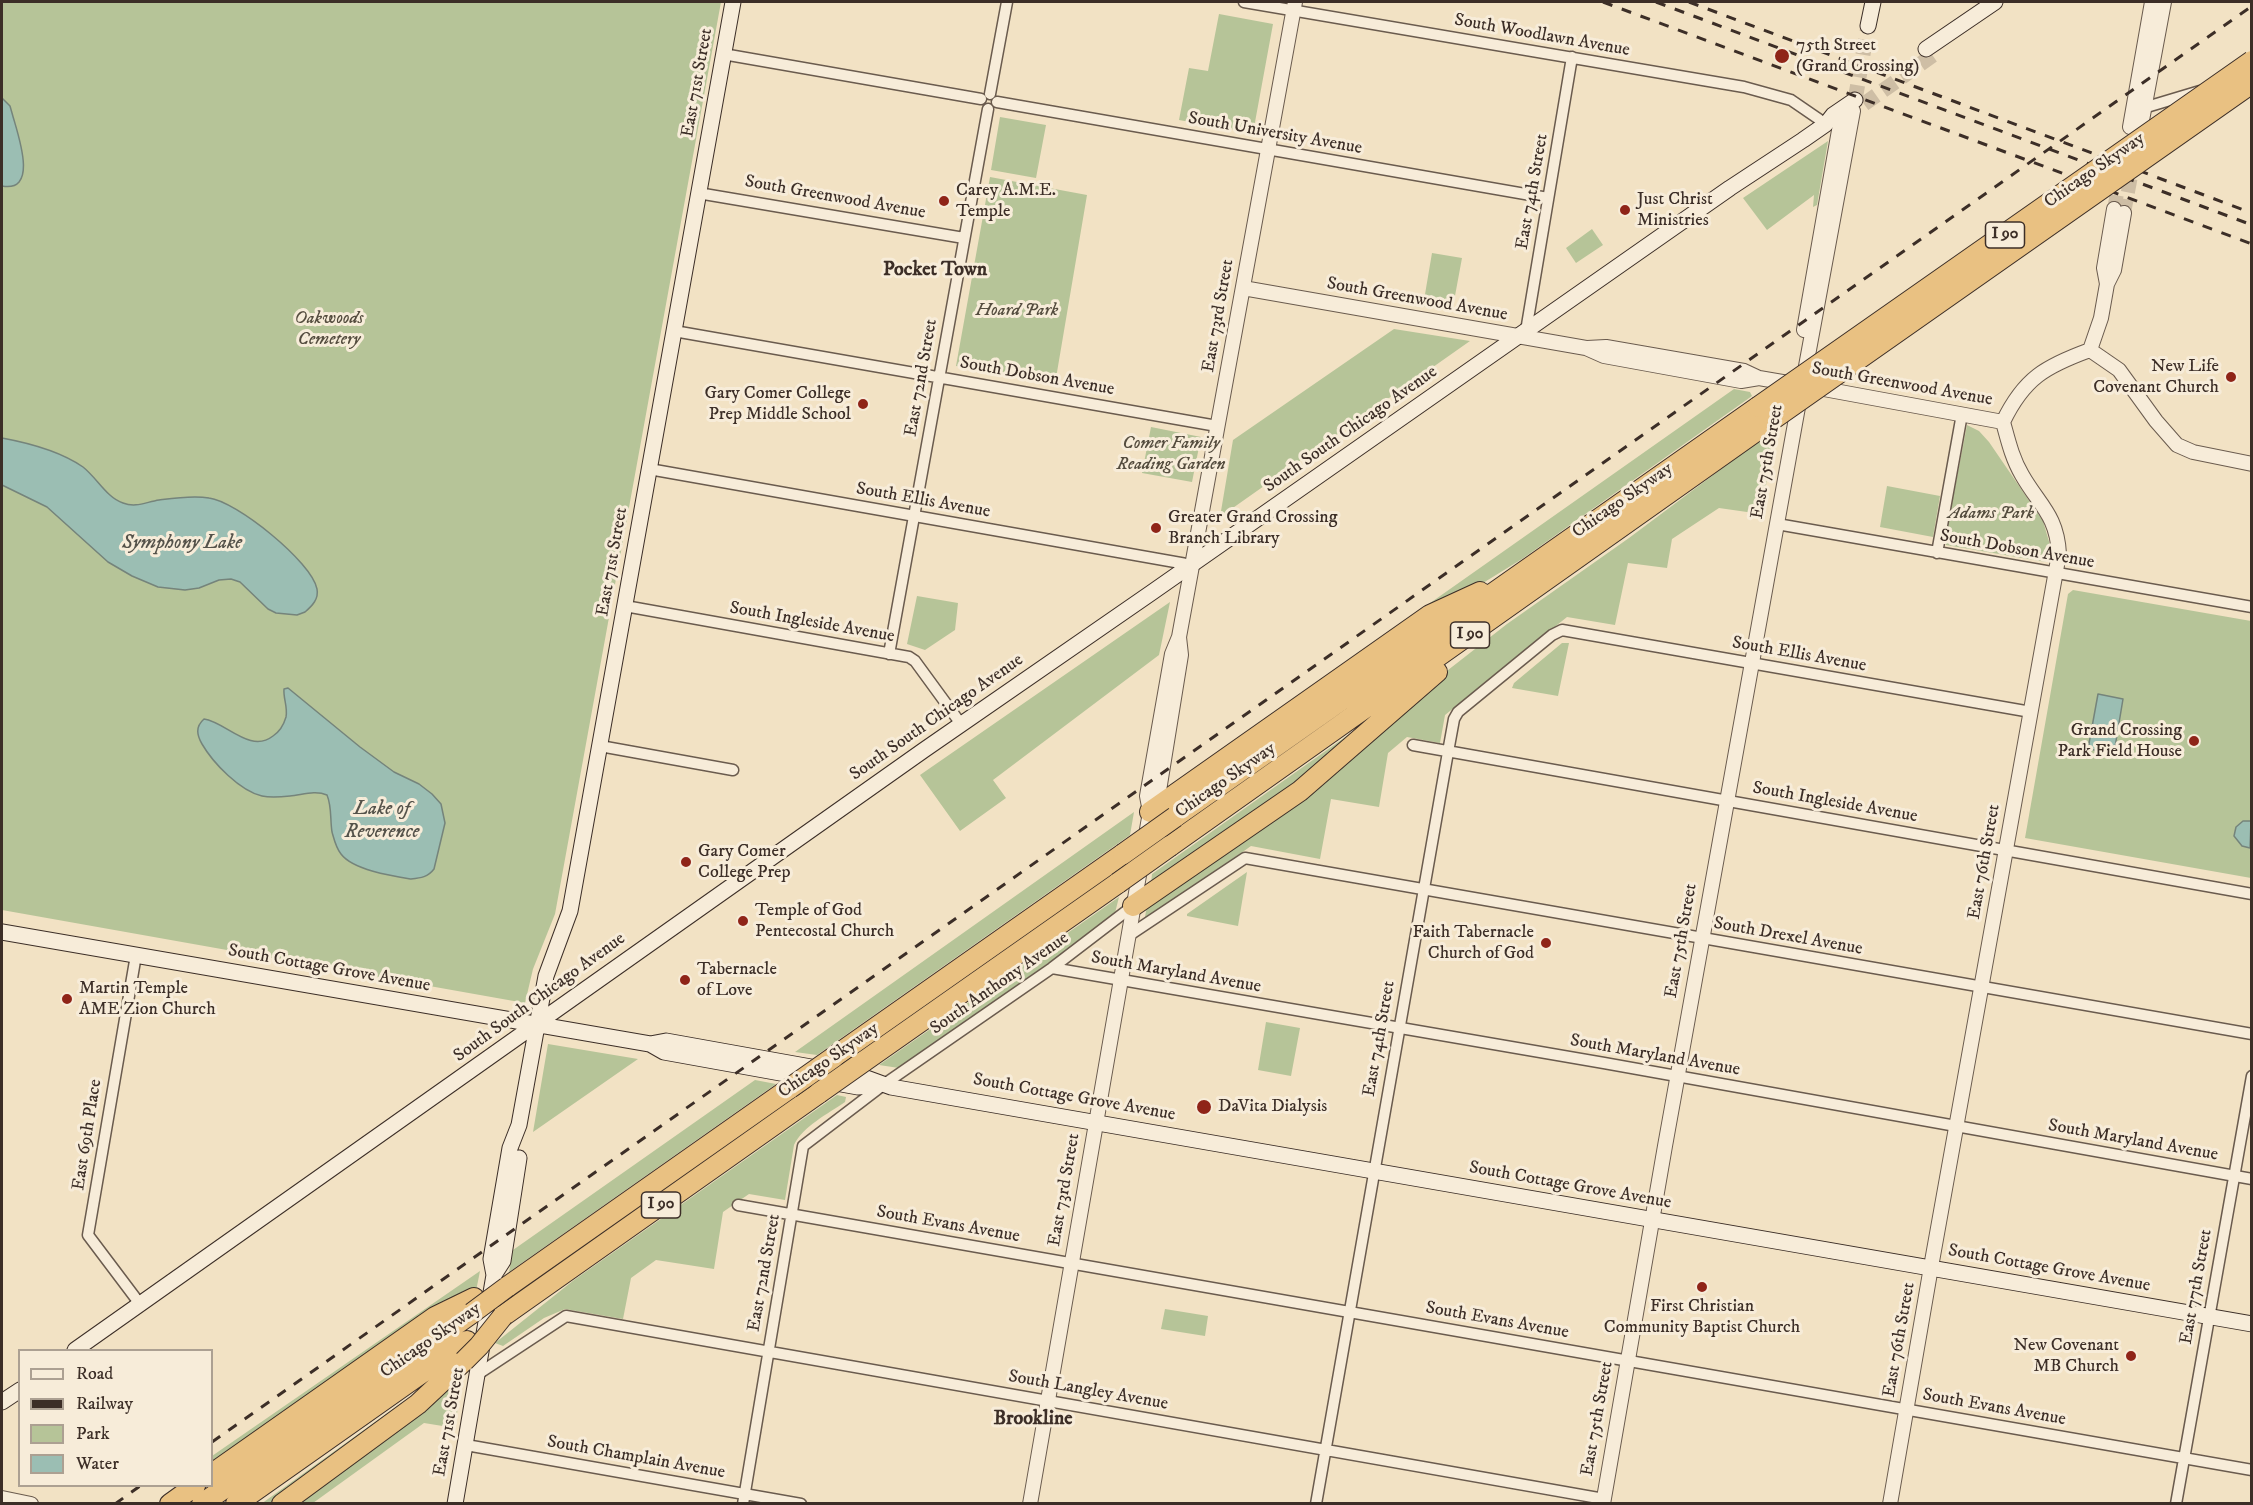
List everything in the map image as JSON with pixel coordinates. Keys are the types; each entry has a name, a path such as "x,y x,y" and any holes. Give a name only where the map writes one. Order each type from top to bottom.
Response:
{"highway":[{"name":"Chicago Skyway","path":"236,1503 1469,635 1764,415 2252,61"},
{"name":"Chicago Skyway","path":"202,1503 473,1305 501,1281 790,1088 1503,586 1764,415 2252,83"},
{"path":"1150,812 1431,615 1475,593 1503,586"},
{"path":"1133,906 1205,859 1327,770 1443,667 1469,635"},
{"path":"213,1473 427,1322 473,1305"},
{"path":"282,1503 471,1367 479,1347 502,1316"},
{"path":"170,1503 192,1487"}],"main road":[{"name":"East 71st Street","path":"455,1503 465,1445 471,1367 501,1281 491,1259 510,1148 519,1125 546,976 570,911 733,2"},
{"path":"1865,2 1864,25 1873,2"},
{"path":"1931,51 1959,27 1995,2"},
{"name":"South South Chicago Avenue","path":"76,1349 961,724 1850,106"},
{"name":"South Cottage Grove Avenue","path":"2,932 650,1044 664,1052 858,1087 883,1085 2252,1324"},
{"path":"2,1402 18,1391"}],"street":[{"name":"East 72nd Street","path":"889,654 1007,2"},
{"name":"South Woodlawn Avenue","path":"1244,2 1294,6 1767,92 1791,100 1826,124"},
{"path":"2135,129 2152,2"},
{"path":"2138,110 2163,2"},
{"name":"East 73rd Street","path":"1030,1503 1150,812 1147,796 1172,654 1179,637 1294,6"},
{"name":"South University Avenue","path":"723,54 1548,198"},
{"name":"East 74th Street","path":"1522,334 1572,57"},
{"path":"2138,110 2252,75"},
{"name":"East 75th Street","path":"1604,1501 1677,1076 1802,385 1799,370 1805,325 1850,106"},
{"name":"South Greenwood Avenue","path":"699,193 964,238"},
{"path":"2090,350 2101,318 2107,284 2104,268 2119,211"},
{"name":"South Greenwood Avenue","path":"1243,288 1522,334 1586,348 1606,346 1744,371 1758,378 2003,422"},
{"name":"South Dobson Avenue","path":"674,331 1217,426"},
{"path":"2003,422 2012,402 2031,381 2060,361 2090,350"},
{"path":"2090,350 2119,370 2156,421 2177,445 2193,452 2252,464"},
{"path":"1937,553 1962,414"},
{"name":"East 76th Street","path":"1890,1503 2059,554 2053,520 2022,475 2011,450 2003,422"},
{"name":"South Ellis Avenue","path":"649,469 1192,565"},
{"name":"South Dobson Avenue","path":"1777,524 2252,607"},
{"name":"South Ingleside Avenue","path":"625,606 889,654 915,661 961,724"},
{"name":"East 74th Street","path":"1316,1503 1454,719 1458,712 1552,635 1562,630"},
{"name":"South Ellis Avenue","path":"1562,630 2031,712"},
{"name":"South Ingleside Avenue","path":"1413,745 2252,894"},
{"path":"600,746 733,770"},
{"name":"South Drexel Avenue","path":"1128,936 1245,858 2252,1034"},
{"name":"South Anthony Avenue","path":"883,1085 1052,968 1133,906"},
{"name":"East 69th Place","path":"135,955 88,1235 140,1304"},
{"name":"South Maryland Avenue","path":"1052,968 1956,1125 2252,1179"},
{"name":"East 77th Street","path":"2176,1503 2252,1076"},
{"name":"East 72nd Street","path":"744,1499 804,1146 883,1085"},
{"name":"South Evans Avenue","path":"738,1205 2252,1470"},
{"name":"South Langley Avenue","path":"471,1367 566,1316 1604,1501"},
{"name":"South Champlain Avenue","path":"465,1445 744,1499 801,1503"},
{"path":"2,1498 31,1503"}],"green space":[{"name":"Oakwoods Cemetery","path":"2,2 721,2 555,914 533,969 525,1003 2,910"},
{"path":"1219,14 1273,24 1253,133 1179,120 1189,68 1208,71"},
{"path":"1000,117 1046,125 1036,178 991,170"},
{"path":"1828,141 1817,205 1813,207 1814,195 1767,230 1743,198"},
{"name":"Hoard Park","path":"990,177 1087,195 1055,384 956,366"},
{"path":"1592,229 1603,245 1576,263 1566,248"},
{"path":"1432,253 1462,258 1452,312 1423,306"},
{"path":"1394,329 1470,341 1220,517 1233,440"},
{"path":"1734,389 1750,392 1752,396 1522,559 1291,701"},
{"name":"Adams Park","path":"1967,425 1979,431 1989,442 2043,521 2050,545 2048,561 1946,545 1945,540"},
{"name":"Comer Family Reading Garden","path":"1151,427 1201,437 1192,482 1142,473"},
{"path":"1776,428 1761,514 1719,508 1672,539 1667,568 1628,563 1615,625 1567,617 1445,715 1440,743 1407,737 1388,753 1379,807 1331,799 1320,859 1251,846 1151,917 1145,917 1147,905 1507,624 1629,538"},
{"path":"1887,486 1940,496 1933,537 1880,527"},
{"path":"2073,590 2251,621 2251,878 2025,838 2068,594"},
{"path":"917,596 958,603 955,630 925,650 907,644"},
{"path":"1170,602 1159,655 993,780 1006,798 960,831 920,775"},
{"path":"1562,643 1569,643 1558,696 1512,688 1514,683"},
{"path":"1358,728 1335,758 1151,883 1152,874"},
{"path":"1134,812 1130,835 817,1055 795,1052"},
{"path":"1247,872 1238,926 1187,916 1187,914"},
{"path":"1119,897 1114,917 899,1068 879,1065"},
{"path":"1266,1022 1300,1028 1291,1076 1258,1070"},
{"path":"548,1044 638,1059 533,1132"},
{"path":"755,1080 776,1084 509,1272 513,1250"},
{"path":"837,1095 846,1097 845,1102 810,1126 794,1145 785,1200 749,1194 723,1212 714,1269 656,1260 631,1278 623,1319 565,1309 544,1318 503,1346 495,1343 574,1280"},
{"path":"480,1271 476,1291 213,1465 213,1455"},
{"path":"1165,1309 1208,1316 1205,1336 1161,1329"},
{"path":"463,1370 455,1428 424,1423 313,1503 291,1504"},
{"path":"414,1394 418,1399 273,1503 261,1504"}],"water":[{"path":"2,98 10,106 23,159 20,180 14,186 2,186"},
{"name":"Symphony Lake","path":"2,438 44,448 74,461 83,467 112,497 128,504 137,505 159,500 203,497 237,510 271,534 302,564 312,577 317,589 316,599 305,612 297,615 276,613 268,609 240,582 231,579 219,580 199,588 185,590 158,587 132,576 108,562 47,507 2,485"},
{"name":"Lake of Reverence","path":"288,688 360,747 394,772 419,784 441,804 445,823 434,869 429,874 411,879 373,871 347,860 336,846 327,795 313,793 272,797 254,793 228,775 200,741 199,725 204,719 247,739 264,741 281,728 286,717 284,689"},
{"path":"2098,694 2123,699 2114,753 2088,749"},
{"path":"2243,821 2251,821 2250,848 2242,846 2234,836 2236,827"}],"tunnel":[{"path":"1855,100 1868,26"},
{"path":"1864,104 1936,53"},
{"path":"2124,213 2133,165"},
{"path":"2114,209 2121,173"}],"railway":[{"path":"1603,2 2252,244"},
{"path":"1656,2 2252,225"},
{"path":"1689,2 2252,213"},
{"path":"213,1441 2252,6"},
{"path":"115,1504 139,1487"}],"place":[{"name":"75th Street (Grand Crossing)","path":"1782,56"},
{"name":"Carey A.M.E. Temple","path":"944,201"},
{"name":"Just Christ Ministries","path":"1625,210"},
{"name":"New Life Covenant Church","path":"2231,377"},
{"name":"Gary Comer College Prep Middle School","path":"863,404"},
{"name":"Greater Grand Crossing Branch Library","path":"1156,528"},
{"name":"Grand Crossing Park Field House","path":"2194,741"},
{"name":"Gary Comer College Prep","path":"686,862"},
{"name":"Temple of God Pentecostal Church","path":"743,921"},
{"name":"Faith Tabernacle Church of God","path":"1546,943"},
{"name":"Tabernacle of Love","path":"685,980"},
{"name":"Martin Temple AME Zion Church","path":"67,999"},
{"name":"DaVita Dialysis","path":"1204,1107"},
{"name":"First Christian Community Baptist Church","path":"1702,1287"},
{"name":"New Covenant MB Church","path":"2131,1356"}],"district":[{"name":"Pocket Town","path":"935,271"},
{"name":"Brookline","path":"1033,1420"}]}
